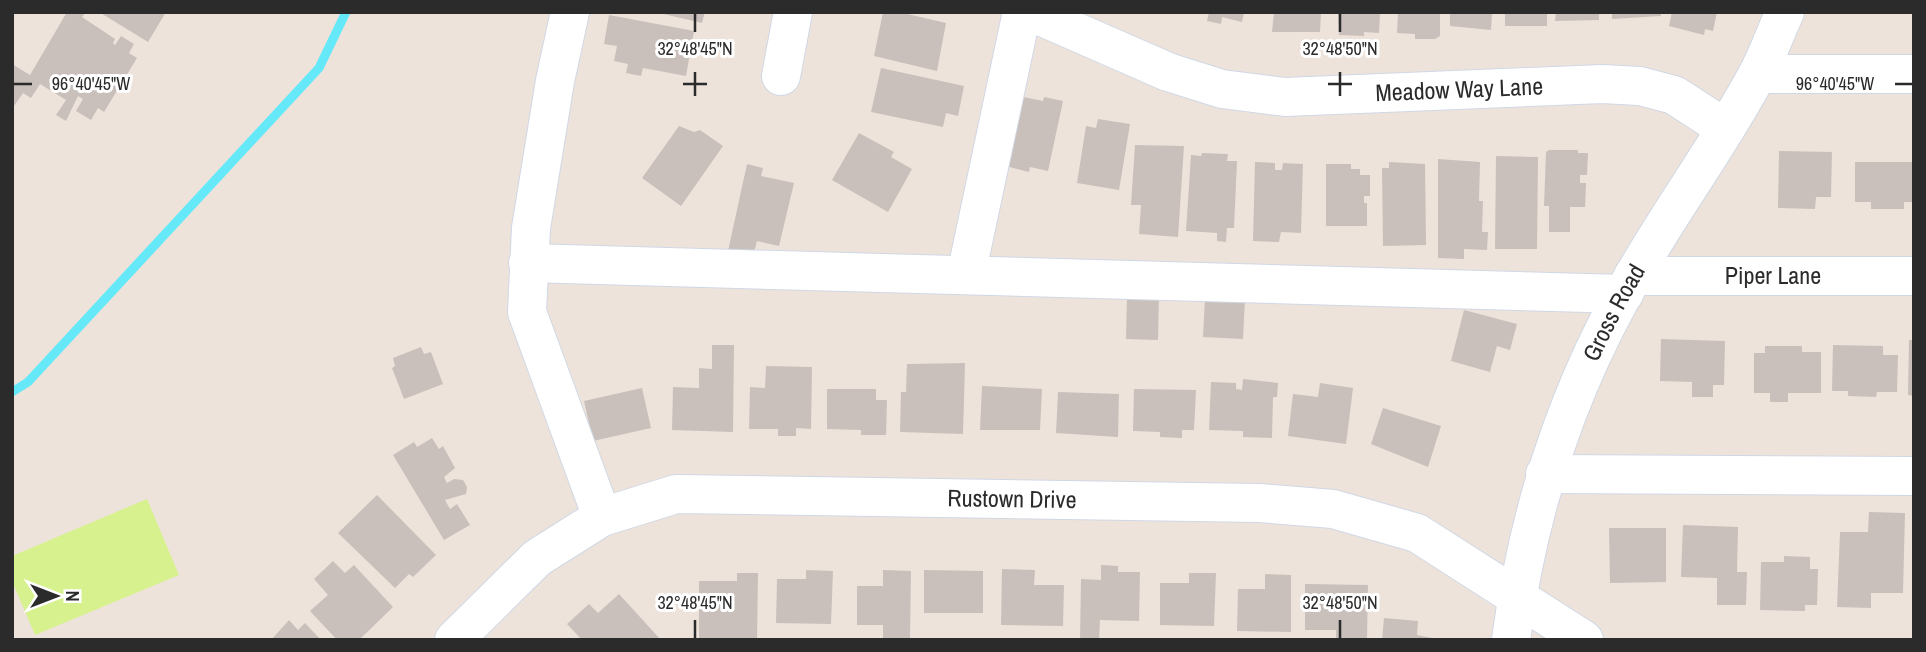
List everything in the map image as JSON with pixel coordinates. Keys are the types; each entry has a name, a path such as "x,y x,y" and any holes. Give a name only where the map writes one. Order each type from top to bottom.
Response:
{"street":[{"path":"570,12 539,174 528,263 527,312 602,517"},
{"path":"781,76 793,12"},
{"path":"966,275 1021,12"},
{"name":"Meadow Way Lane","path":"1031,12 1118,52 1222,89 1285,97 1602,84 1640,86 1674,95 1726,128"},
{"name":"Gross Road","path":"1511,640 1516,595 1545,474 1571,402 1628,285 1758,74 1785,12"},
{"path":"1758,74 1914,74"},
{"name":"Piper Lane","path":"528,263 966,275 1628,285 1914,276"},
{"path":"1545,474 1914,476"},
{"name":"Rustown Drive","path":"454,640 537,558 602,517 676,494 1259,503 1333,509 1417,533 1584,640"}],"green space":[{"path":"147,499 179,575 35,635 12,581 12,556"}],"building":[{"path":"67,12 86,12 82,17 115,39 115,45 121,36 134,44 129,53 137,58 104,112 98,108 91,120 76,111 83,99 78,96 66,121 56,115 66,100 40,84 31,98 23,93 12,109 12,64 30,75"},
{"path":"99,12 166,12 148,42"},
{"path":"655,12 705,12 702,23"},
{"path":"883,12 899,12 946,23 937,71 874,56"},
{"path":"1209,12 1244,12 1242,22 1222,17 1221,24 1207,21"},
{"path":"1274,12 1321,12 1320,32 1272,32"},
{"path":"1338,12 1380,12 1379,33 1364,32 1364,36 1339,35"},
{"path":"1398,12 1440,12 1440,36 1435,39 1415,39 1415,34 1397,33"},
{"path":"1450,12 1492,12 1491,30 1450,26"},
{"path":"1505,12 1547,12 1547,26 1505,26"},
{"path":"1556,12 1599,12 1599,20 1555,21"},
{"path":"1612,12 1661,12 1661,16 1612,19"},
{"path":"1672,12 1717,12 1713,31 1705,29 1704,35 1669,26"},
{"path":"609,15 694,31 686,76 643,68 641,76 626,73 628,64 614,61 617,46 604,44"},
{"path":"881,68 964,86 958,116 946,113 943,127 871,112"},
{"path":"1014,95 1043,101 1044,97 1063,101 1048,171 1030,167 1029,172 998,164"},
{"path":"1098,119 1130,124 1119,190 1077,183 1086,126 1096,128"},
{"path":"679,126 694,132 700,130 723,146 681,206 642,178"},
{"path":"859,133 894,152 891,157 912,169 888,212 832,180"},
{"path":"1135,145 1184,146 1178,237 1139,234 1141,205 1131,205"},
{"path":"1578,150 1578,153 1588,153 1587,175 1580,175 1580,183 1586,183 1585,207 1570,207 1570,232 1549,232 1549,206 1544,206 1546,152"},
{"path":"1779,151 1832,152 1831,197 1816,197 1815,209 1778,208"},
{"path":"1202,153 1228,154 1227,161 1237,161 1234,228 1227,228 1226,242 1217,241 1217,233 1186,231 1191,155 1201,156"},
{"path":"1496,156 1538,157 1537,249 1495,249"},
{"path":"1438,159 1480,162 1479,201 1483,201 1482,232 1488,232 1487,250 1464,249 1464,259 1438,258"},
{"path":"1255,162 1275,163 1275,170 1282,170 1283,163 1303,164 1301,233 1281,232 1279,242 1253,241"},
{"path":"1389,162 1425,164 1426,245 1383,246 1382,168 1389,168"},
{"path":"1855,162 1914,162 1914,202 1904,202 1904,209 1871,209 1871,202 1855,202"},
{"path":"747,164 763,168 761,176 794,183 779,246 757,241 753,256 728,251"},
{"path":"1326,164 1351,164 1351,169 1360,169 1360,175 1370,175 1370,196 1364,196 1364,203 1367,203 1367,226 1326,226"},
{"path":"1127,295 1159,295 1158,340 1126,339"},
{"path":"1205,298 1245,299 1243,339 1203,337"},
{"path":"1464,310 1517,324 1510,350 1497,346 1490,372 1451,361"},
{"path":"1661,339 1725,341 1724,385 1713,385 1713,397 1692,397 1692,382 1660,381"},
{"path":"1909,340 1914,340 1914,396 1908,395"},
{"path":"712,345 734,345 733,432 672,430 673,387 699,388 699,368 712,369"},
{"path":"1833,345 1883,346 1883,355 1898,355 1897,392 1877,392 1876,397 1848,396 1848,391 1832,391"},
{"path":"1765,346 1802,346 1802,352 1821,352 1821,393 1788,393 1788,402 1770,402 1770,393 1754,393 1754,353 1765,353"},
{"path":"421,347 424,354 431,352 443,384 404,399 392,368 395,366 393,358"},
{"path":"965,363 963,434 900,432 901,392 906,392 907,364"},
{"path":"766,366 812,367 811,429 796,428 796,436 778,436 778,429 749,429 750,387 765,388"},
{"path":"1243,379 1278,383 1277,397 1273,397 1272,438 1243,437 1243,431 1209,430 1211,382 1236,383 1236,389 1242,390"},
{"path":"1320,383 1353,388 1346,444 1288,436 1293,394 1318,397"},
{"path":"982,386 1042,389 1040,430 980,430"},
{"path":"642,388 651,428 593,441 584,401"},
{"path":"827,389 876,389 876,400 887,400 886,435 861,435 861,430 827,429"},
{"path":"1134,389 1196,390 1194,430 1182,430 1182,438 1160,437 1160,432 1133,431"},
{"path":"1058,392 1119,394 1118,437 1056,433"},
{"path":"1383,408 1441,426 1428,467 1371,444"},
{"path":"432,438 439,449 443,446 455,468 444,477 447,483 454,479 463,480 467,487 466,494 445,500 450,509 457,504 470,525 444,540 393,455 414,442 417,447"},
{"path":"377,495 436,555 413,577 409,574 395,588 338,533"},
{"path":"1869,512 1905,513 1903,593 1871,593 1871,608 1837,607 1840,532 1868,532"},
{"path":"1683,525 1738,527 1737,572 1747,572 1746,605 1717,605 1717,578 1681,577"},
{"path":"1609,528 1666,528 1666,582 1610,583"},
{"path":"1784,556 1810,557 1810,569 1818,569 1817,605 1805,605 1805,611 1760,610 1761,562 1784,562"},
{"path":"333,561 345,573 354,565 393,607 359,640 337,640 310,611 328,595 314,579"},
{"path":"1101,565 1118,566 1118,572 1140,572 1139,621 1100,620 1099,640 1080,640 1081,579 1101,580"},
{"path":"1002,569 1035,570 1034,585 1064,585 1063,626 1001,625"},
{"path":"806,570 833,571 831,624 776,623 777,579 806,579"},
{"path":"883,570 911,571 910,640 883,640 883,625 857,625 857,586 883,586"},
{"path":"924,570 983,571 983,613 924,613"},
{"path":"737,573 758,573 757,640 699,640 699,581 737,581"},
{"path":"1189,573 1216,573 1214,626 1160,625 1160,583 1189,583"},
{"path":"1265,574 1291,575 1291,632 1237,631 1238,589 1265,589"},
{"path":"1305,584 1368,585 1367,640 1336,640 1336,630 1305,630"},
{"path":"619,594 661,640 582,640 567,624 589,604 598,613"},
{"path":"1384,618 1418,621 1417,635 1442,640 1382,640"},
{"path":"289,620 298,630 305,623 321,640 271,640"}],"waterway":[{"path":"12,392 28,382 319,68 346,12"}]}
